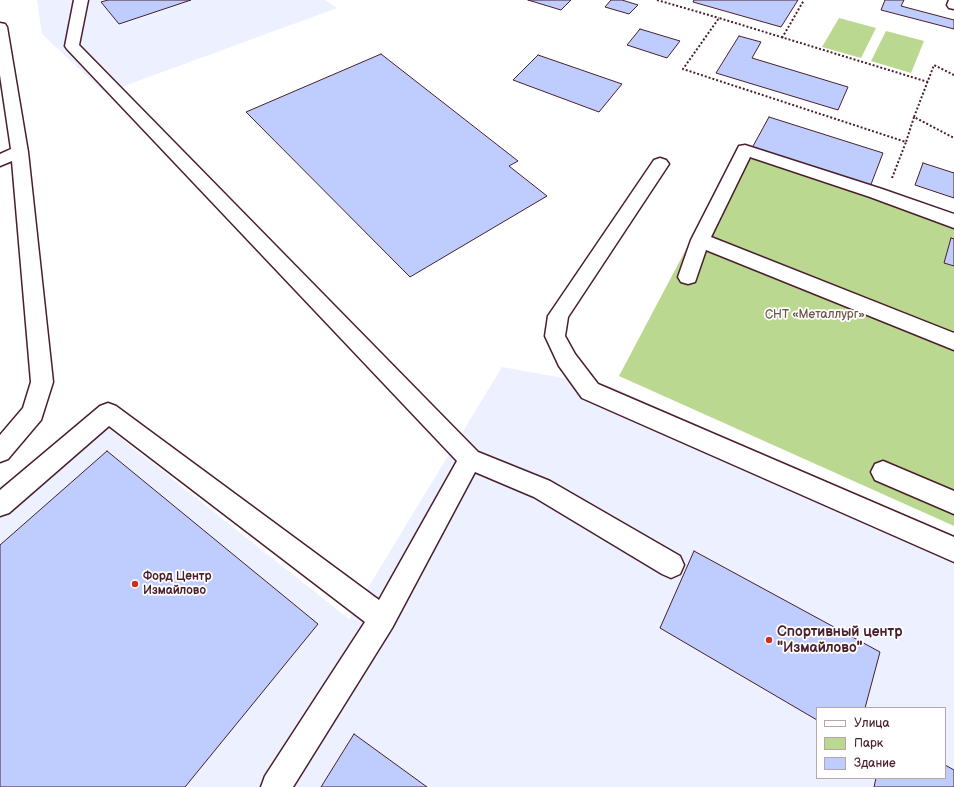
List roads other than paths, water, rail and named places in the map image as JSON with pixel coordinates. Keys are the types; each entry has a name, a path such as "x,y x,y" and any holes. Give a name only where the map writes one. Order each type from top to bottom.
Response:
{"lane":[{"path":"81,0 72,46 470,459 542,489 671,565"},
{"path":"0,27 20,152 42,382 33,413 0,452"},
{"path":"688,277 700,240 745,150 876,193 954,221"},
{"path":"0,160 20,152"},
{"path":"660,164 558,316 555,336 567,360 590,390 954,550"},
{"path":"700,240 954,342"},
{"path":"0,505 108,413 383,619"},
{"path":"276,787 383,619 470,459"},
{"path":"883,472 954,503"}],"place":[{"name":"Форд Центр Измайлово","path":"135,584"},
{"name":"Спортивный центр \"Измайлово\"","path":"769,640"}],"park label":[{"name":"СНТ «Металлург»","path":"815,315"}]}
